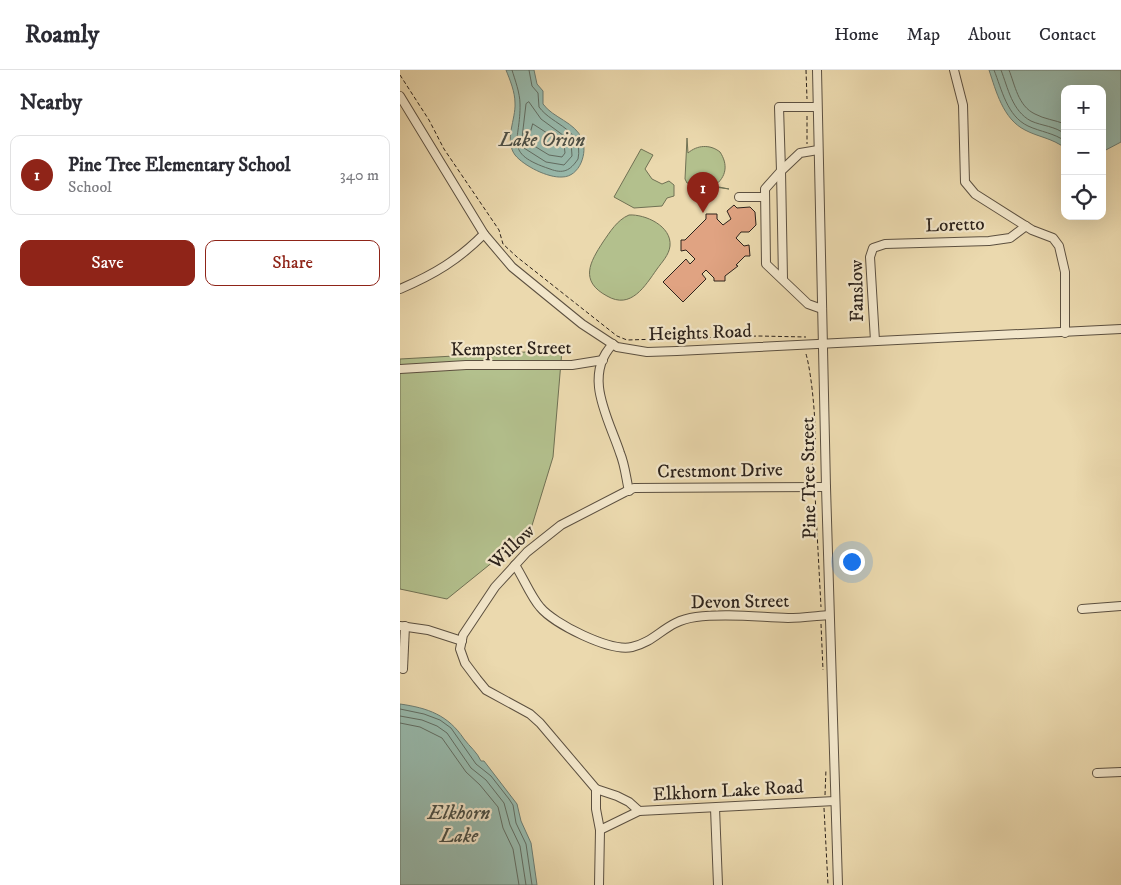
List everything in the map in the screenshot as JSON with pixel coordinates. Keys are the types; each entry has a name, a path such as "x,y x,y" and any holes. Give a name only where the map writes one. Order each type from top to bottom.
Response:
{"street":[{"name":"Pine Tree Street","path":"817,70 822,344 838,885"},
{"path":"954,70 963,105 965,182 975,194 1026,226 1053,238 1060,246 1065,272 1065,332"},
{"name":"Heights Road","path":"400,96 484,234 498,252 532,284 582,324 613,344 647,352 1121,329"},
{"path":"783,279 779,108 818,107"},
{"path":"818,150 800,154 765,189 766,264 808,304 822,309"},
{"path":"739,197 765,197"},
{"name":"Loretto","path":"882,245 989,241 1010,238 1026,226"},
{"path":"400,289 427,277 461,257 484,234"},
{"name":"Fanslow","path":"875,341 870,257 873,248 882,245"},
{"path":"613,344 605,353 598,386 600,398 621,454 629,491"},
{"name":"Kempster Street","path":"400,369 466,365 572,365 603,360"},
{"name":"Crestmont Drive","path":"617,498 634,488 826,487"},
{"name":"Willow","path":"462,641 463,635 490,594 527,552 558,527 617,498"},
{"name":"Devon Street","path":"515,565 538,606 549,617 593,640 620,648 631,648 641,644 665,627 684,619 699,616 790,618 829,615"},
{"path":"1082,609 1121,606"},
{"path":"403,669 403,626 428,630 462,641"},
{"name":"Elkhorn Lake Road","path":"462,641 460,649 465,663 486,690 535,719 596,789 629,802 639,811 835,801"},
{"path":"1096,773 1121,772"},
{"path":"596,789 596,809 600,830 599,885"},
{"path":"715,808 718,885"},
{"path":"600,830 639,811"}],"path":[{"path":"400,76 429,120 444,149 499,230 503,244 553,287 617,336 627,340 806,336"}],"green space":[{"path":"687,138 688,153 695,148 704,146 720,152 723,157 725,170 722,179 714,186 729,189 687,183 685,179"},
{"path":"641,149 653,155 645,169 652,179 662,184 669,181 674,185 674,196 667,198 662,206 634,208 614,197"},
{"path":"629,215 650,219 662,227 667,233 670,246 665,258 642,289 630,298 616,300 598,290 593,284 590,278 591,264 608,234 617,223"},
{"path":"562,350 553,457 530,532 447,599 400,589 400,359"}],"water":[{"name":"Lake Orion","path":"506,70 534,70 537,84 543,91 543,104 579,133 584,144 584,150 581,163 574,173 562,177 550,176 530,167 515,155 510,143 510,136 515,99"},
{"path":"989,70 1121,70 1121,142 1106,150 1106,85 1061,85 1061,146 1017,125 1001,104"},
{"name":"Elkhorn Lake","path":"400,704 420,708 444,718 458,731 481,761 484,761 517,804 521,821 531,843 537,885 400,885"}],"building":[{"path":"734,205 737,208 750,207 755,212 756,225 749,232 741,232 736,238 744,246 749,245 750,256 745,256 736,265 738,266 725,276 725,281 714,281 714,278 706,270 702,274 706,279 683,302 663,282 686,259 690,264 695,259 686,250 681,251 681,240 685,240 706,219 706,214 717,214 717,219 723,225 731,219 727,211"}],"place":[{"name":"Pine Tree Elementary School","path":"703,213"}]}
